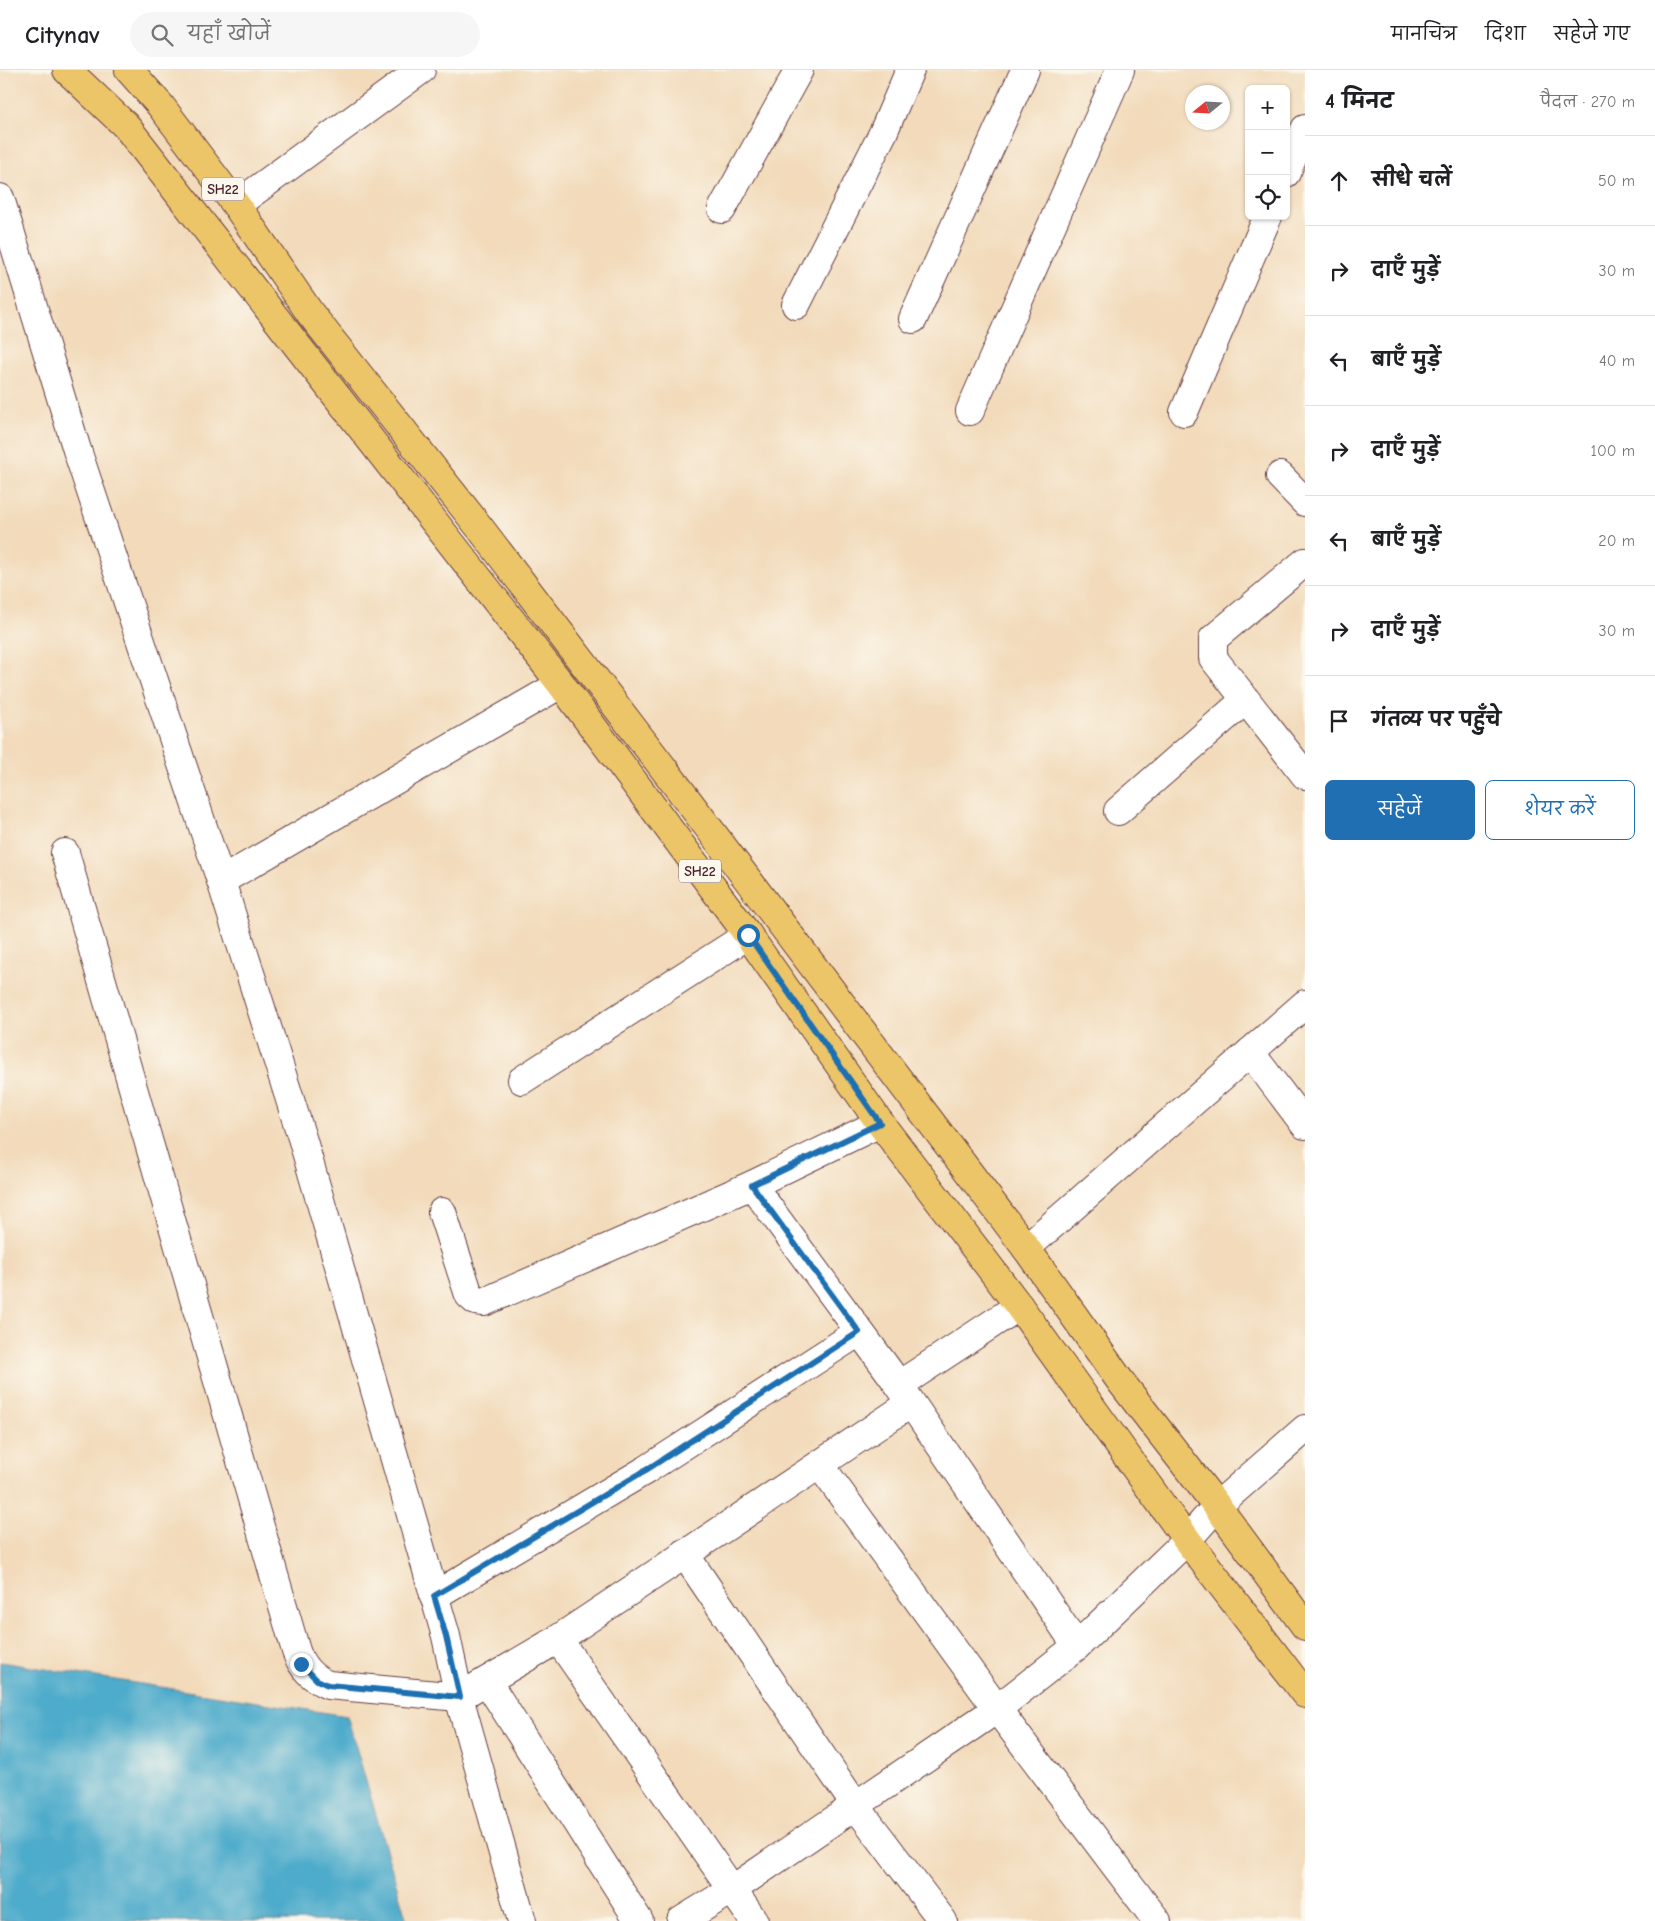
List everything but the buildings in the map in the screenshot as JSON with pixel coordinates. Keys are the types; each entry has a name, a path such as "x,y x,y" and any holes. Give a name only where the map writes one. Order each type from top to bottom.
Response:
{"main road":[{"name":"SH22","path":"67,70 126,126 561,684 748,935 880,1123 1020,1306 1186,1540 1305,1694"},
{"name":"SH22","path":"129,70 160,104 236,205 310,313 480,528 1026,1248 1121,1382 1217,1506 1305,1626"},
{"path":"456,548 480,528"}],"street":[{"path":"236,205 421,70"},
{"path":"722,209 799,70"},
{"path":"796,305 882,133 910,70"},
{"path":"913,319 1025,70"},
{"path":"970,411 1120,70"},
{"path":"1290,164 1305,129"},
{"path":"0,198 77,450 221,881 303,1141 446,1636 460,1697 522,1921"},
{"path":"1184,412 1266,220"},
{"path":"1280,476 1305,502"},
{"path":"1305,562 1212,639 1211,648 1213,658 1305,775"},
{"path":"221,881 561,684"},
{"path":"1118,811 1245,700"},
{"path":"65,853 301,1664 317,1680 328,1685 460,1697 558,1639 684,1553 820,1465 905,1395 1020,1306"},
{"path":"522,1080 748,935"},
{"path":"1026,1248 1305,1004"},
{"path":"1250,1052 1305,1125"},
{"path":"442,1212 469,1296 476,1301 484,1302 752,1185 880,1123"},
{"path":"752,1185 905,1395 1077,1646"},
{"path":"434,1596 646,1470 859,1332"},
{"path":"681,1921 733,1889 997,1709 1077,1646 1186,1540 1217,1506 1305,1429"},
{"path":"820,1465 997,1709 1157,1921"},
{"path":"684,1553 855,1805 943,1921"},
{"path":"558,1639 754,1921"},
{"path":"487,1681 639,1921"}],"water":[{"path":"0,1662 347,1716 407,1921 0,1921"}],"route":[{"path":"301,1664 317,1680 328,1685 460,1697 446,1636 434,1596 646,1470 859,1332 752,1185 880,1123 748,935"}]}
